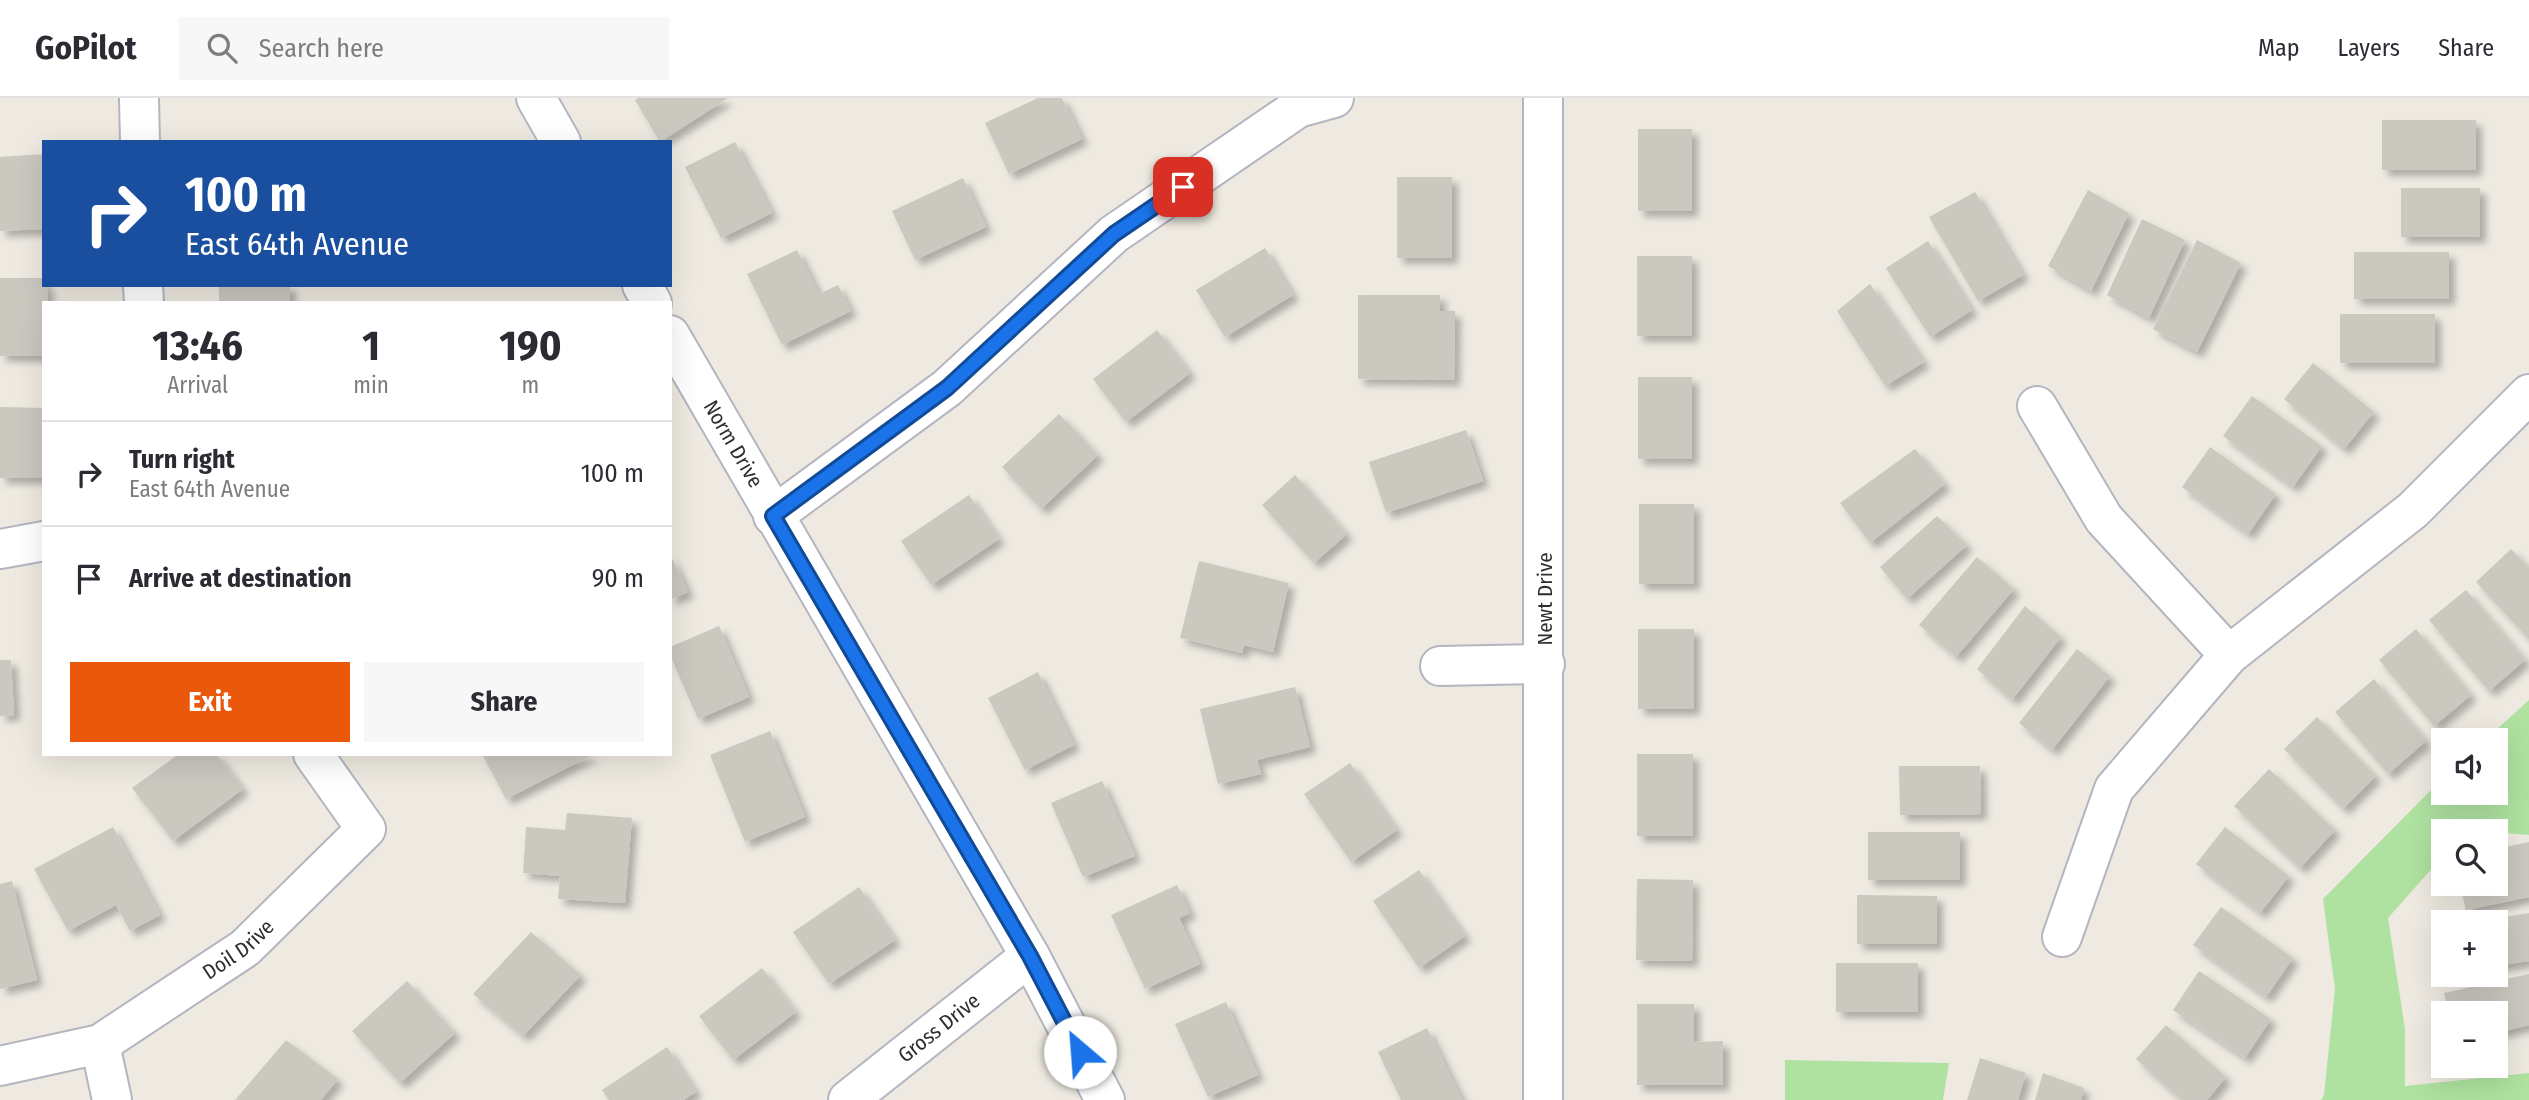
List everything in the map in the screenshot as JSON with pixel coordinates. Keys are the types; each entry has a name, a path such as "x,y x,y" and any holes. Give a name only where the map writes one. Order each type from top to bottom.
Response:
{"street":[{"path":"139,98 140,140"},
{"path":"536,98 560,140"},
{"path":"773,516 947,388 1114,234 1298,108 1334,98"},
{"name":"Newt Drive","path":"1543,98 1543,1100"},
{"name":"Norm Drive","path":"672,339 1030,956 1105,1100"},
{"path":"2062,937 2114,789 2229,654 2413,510 2529,394"},
{"path":"2037,406 2104,519 2229,654"},
{"path":"0,549 42,541"},
{"path":"1440,666 1545,664"},
{"name":"Doil Drive","path":"0,1066 100,1044 245,948 366,829 314,756"},
{"name":"Gross Drive","path":"848,1100 1030,956"},
{"path":"100,1044 111,1100"}],"green space":[{"path":"2529,700 2529,835 2508,833 2508,819 2431,819 2431,870 2388,918 2405,1029 2405,1086 2508,1078 2508,1075 2529,1073 2529,1100 2321,1100 2324,1095 2335,989 2323,899 2431,790 2431,805 2508,805 2508,728 2498,728"},
{"path":"1785,1060 1949,1063 1943,1100 1785,1100"}],"building":[{"path":"728,98 663,140 659,140 635,100"},
{"path":"1038,98 1062,98 1082,139 1009,174 985,123"},
{"path":"2382,120 2476,120 2476,170 2382,170"},
{"path":"1638,129 1692,129 1692,211 1638,211"},
{"path":"735,142 772,213 721,238 685,167"},
{"path":"42,154 42,229 0,231 0,157"},
{"path":"1397,177 1452,177 1452,258 1397,258"},
{"path":"963,178 986,227 915,260 892,211"},
{"path":"2401,188 2480,188 2480,237 2401,237"},
{"path":"2088,190 2129,213 2091,291 2048,266"},
{"path":"1975,192 2023,275 1978,301 1929,217"},
{"path":"2142,219 2185,240 2149,318 2107,295"},
{"path":"2197,240 2241,263 2197,352 2153,329"},
{"path":"1928,241 1972,310 1930,337 1886,268"},
{"path":"1265,248 1293,295 1225,337 1196,290"},
{"path":"797,250 819,294 838,285 851,311 782,345 747,274"},
{"path":"2354,252 2449,252 2449,299 2354,299"},
{"path":"1637,256 1692,256 1692,336 1637,336"},
{"path":"0,278 42,278 42,287 48,287 48,301 42,301 42,356 0,356"},
{"path":"1870,284 1924,362 1885,386 1837,311"},
{"path":"219,287 290,287 290,301 219,301"},
{"path":"1358,295 1440,295 1440,311 1455,311 1454,380 1358,379"},
{"path":"2340,314 2435,314 2435,363 2340,363"},
{"path":"1157,330 1190,373 1126,422 1093,379"},
{"path":"2313,363 2374,412 2344,449 2284,399"},
{"path":"1638,377 1692,377 1692,459 1638,459"},
{"path":"2252,396 2322,446 2293,487 2223,436"},
{"path":"0,407 42,408 42,478 0,478"},
{"path":"1059,414 1098,455 1041,509 1002,467"},
{"path":"1466,430 1483,481 1386,513 1369,462"},
{"path":"2210,447 2276,494 2248,534 2182,487"},
{"path":"1915,449 1945,484 1870,543 1840,503"},
{"path":"1295,475 1347,534 1314,563 1262,505"},
{"path":"969,495 999,539 931,585 901,541"},
{"path":"1639,504 1694,504 1694,584 1639,584"},
{"path":"1937,516 1967,545 1907,599 1880,567"},
{"path":"2511,549 2529,568 2529,639 2476,582"},
{"path":"1977,557 2014,589 1956,657 1919,625"},
{"path":"672,558 688,592 672,599"},
{"path":"1199,561 1289,583 1273,652 1244,645 1242,653 1180,638"},
{"path":"2466,590 2525,660 2489,691 2429,620"},
{"path":"2025,606 2061,637 2012,700 1977,669"},
{"path":"719,626 749,697 698,719 672,660 672,646"},
{"path":"1638,629 1694,629 1694,709 1638,709"},
{"path":"2416,629 2471,695 2434,726 2379,660"},
{"path":"2077,649 2110,676 2052,750 2019,723"},
{"path":"0,660 11,660 14,715 0,716"},
{"path":"1038,672 1074,745 1025,770 988,698"},
{"path":"2374,679 2426,741 2388,774 2335,712"},
{"path":"1295,687 1310,747 1257,760 1261,774 1218,784 1200,709"},
{"path":"2317,717 2376,776 2343,809 2284,749"},
{"path":"770,731 805,817 745,842 710,755"},
{"path":"1637,754 1693,754 1693,836 1637,836"},
{"path":"176,756 218,756 243,789 173,841 132,788"},
{"path":"483,756 590,756 506,799"},
{"path":"1350,763 1397,830 1351,862 1304,794"},
{"path":"1899,766 1980,766 1981,814 1900,815"},
{"path":"2269,769 2335,830 2300,868 2234,806"},
{"path":"1102,781 1135,856 1083,877 1051,803"},
{"path":"567,813 632,818 625,903 558,899 560,876 523,873 526,827 565,830"},
{"path":"113,827 160,915 130,931 116,905 68,931 34,869"},
{"path":"2225,827 2289,876 2260,913 2196,864"},
{"path":"1868,832 1960,832 1960,880 1868,880"},
{"path":"2529,842 2529,897 2466,910 2463,896 2508,896 2508,846"},
{"path":"1419,870 1465,936 1419,968 1373,901"},
{"path":"1637,879 1693,880 1692,961 1636,960"},
{"path":"12,881 37,980 0,989 0,884"},
{"path":"1177,885 1190,913 1179,918 1200,964 1145,989 1111,915"},
{"path":"859,887 895,940 829,984 793,932"},
{"path":"1857,895 1937,896 1937,944 1857,944"},
{"path":"2221,907 2293,958 2266,997 2193,945"},
{"path":"2529,913 2529,961 2508,964 2508,916"},
{"path":"531,932 581,975 523,1036 473,994"},
{"path":"1836,963 1918,963 1918,1012 1836,1012"},
{"path":"762,968 796,1012 733,1060 699,1016"},
{"path":"2199,971 2271,1019 2245,1058 2173,1010"},
{"path":"2529,974 2529,1025 2508,1030 2508,1001 2446,1001 2444,993 2471,987 2508,987 2508,979"},
{"path":"407,981 455,1033 400,1083 352,1031"},
{"path":"1226,1002 1258,1075 1208,1097 1175,1024"},
{"path":"1637,1004 1694,1004 1694,1042 1723,1041 1723,1085 1637,1085"},
{"path":"2166,1025 2226,1077 2207,1100 2182,1100 2136,1059"},
{"path":"1427,1028 1462,1100 1401,1100 1378,1052"},
{"path":"286,1040 338,1079 321,1100 235,1100"},
{"path":"667,1047 696,1092 683,1100 609,1100 602,1090"},
{"path":"1980,1058 2026,1073 2018,1100 1967,1100"},
{"path":"2043,1073 2084,1088 2081,1100 2035,1100"}],"route":[{"path":"1080,1052 1030,956 773,516 947,388 1114,234 1183,187"}]}
